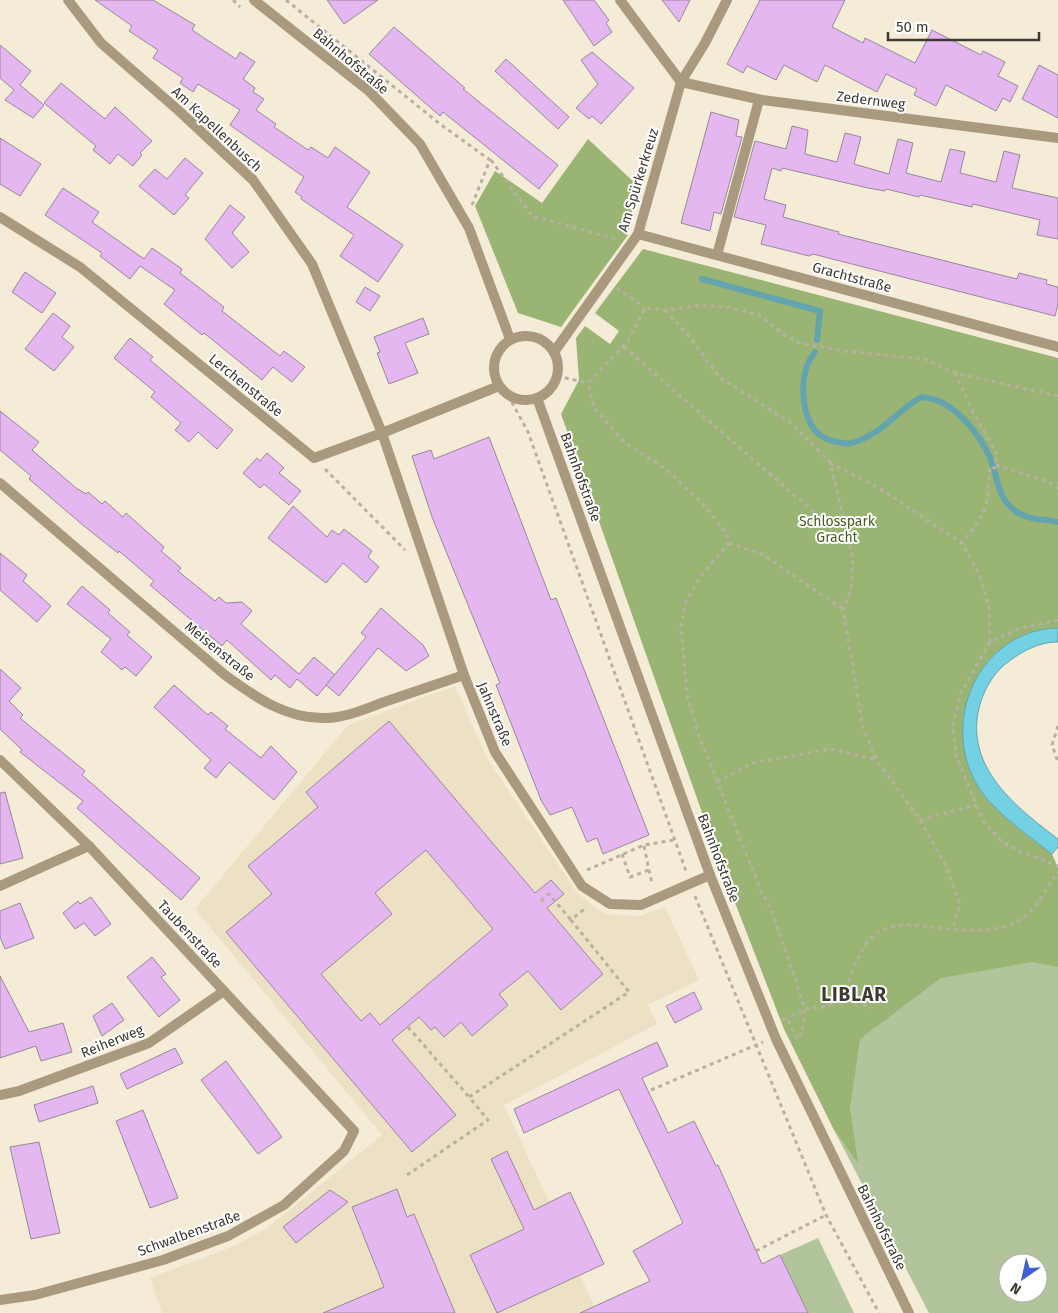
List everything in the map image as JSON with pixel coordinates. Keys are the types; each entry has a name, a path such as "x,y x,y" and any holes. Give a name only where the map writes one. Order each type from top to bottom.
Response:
{"street":[{"name":"Am Kapellenbusch","path":"68,0 101,43 178,110 253,180 312,264 382,433"},
{"name":"Bahnhofstraße","path":"254,0 369,90 420,144 469,228 510,339"},
{"path":"620,0 681,82"},
{"name":"Am Spürkerkreuz","path":"554,352 638,234 681,82 705,43 727,0"},
{"name":"Zedernweg","path":"681,82 759,100 1058,138"},
{"path":"716,255 759,100"},
{"name":"Lerchenstraße","path":"0,216 80,267 314,458"},
{"name":"Grachtstraße","path":"638,234 1058,347"},
{"path":"523,336 540,339 554,352 558,361 557,376 548,391 537,398 522,400 508,394 499,386 494,372 494,360 500,347 510,339 523,336"},
{"path":"314,458 499,386"},
{"name":"Bahnhofstraße","path":"537,398 710,875 770,1026 909,1313"},
{"name":"Jahnstraße","path":"382,433 464,675 495,752 582,886 610,904 641,905 691,885 710,875"},
{"name":"Meisenstraße","path":"0,483 225,675 254,697 279,709 301,716 326,718 350,714 464,675"},
{"name":"Taubenstraße","path":"0,760 89,846 354,1131"},
{"path":"0,886 89,846"},
{"name":"Reiherweg","path":"0,1095 19,1091 149,1043 224,991"},
{"name":"Schwalbenstraße","path":"0,1300 35,1295 163,1260 228,1236 284,1205 344,1151 354,1131"}],"path":[{"path":"233,0 248,13"},
{"path":"490,160 532,216 632,244"},
{"path":"606,278 645,308 665,310 703,305 732,308 759,315 783,334 799,343 844,351 924,359 955,372 1058,396"},
{"path":"588,383 624,347 645,308"},
{"path":"665,310 693,341 719,377 791,423 830,462 879,488 962,543 980,576 989,608 990,642 960,695 953,725 956,755 983,821 1000,841 1019,851 1058,866"},
{"path":"624,347 848,542"},
{"path":"955,372 974,414 997,454 995,466"},
{"path":"557,376 588,383"},
{"path":"588,383 594,408 618,436 624,442 667,470 703,504 727,534 729,543"},
{"path":"508,394 528,432 691,885 826,1215 879,1313"},
{"path":"314,458 410,556"},
{"path":"830,462 852,559 851,591 843,609 863,728 876,759 920,820 945,864 960,904 953,929"},
{"path":"962,543 983,517 988,506 990,467 995,466 1049,482 1058,488"},
{"path":"729,543 762,554 843,609"},
{"path":"729,543 702,574 686,601 681,626 686,694 698,733 717,782 761,891 772,911 805,1009 802,1034 797,1039 787,1018"},
{"path":"990,642 1018,629 1058,620"},
{"path":"1058,726 1052,745 1058,762"},
{"path":"717,782 752,763 830,749 876,759"},
{"path":"920,820 976,805"},
{"path":"575,875 617,859 622,854 644,845 675,840"},
{"path":"644,845 655,899"},
{"path":"622,854 630,877 649,870"},
{"path":"770,1026 805,1009 827,1006 835,1001 843,991 865,942 886,928 910,925 977,932 1017,921 1032,910 1058,872"},
{"path":"469,1097 629,992 549,894 542,901"},
{"path":"571,920 598,896"},
{"path":"843,991 871,1009"},
{"path":"407,1175 488,1120 408,1027"},
{"path":"651,1090 756,1044"},
{"path":"756,1251 826,1215"}],"shaded area":[{"path":"455,686 487,758 578,894 605,914 640,916 665,907 699,980 648,1005 657,1024 504,1105 549,1202 570,1192 604,1264 580,1275 597,1313 162,1313 150,1278 234,1246 267,1228 382,1135 195,909 348,725"}],"green space":[{"path":"588,139 637,185 628,235 561,327 518,313 475,206 495,171 542,203"},
{"name":"Schlosspark Gracht","path":"643,249 1058,358 1058,628 1031,633 968,698 979,789 1013,824 1052,854 1058,868 1058,967 1032,962 941,978 860,1039 850,1108 858,1163 833,1128 784,1029 722,869 561,414 579,380 576,338 585,326 610,344 619,331 595,313"},
{"path":"1058,915 1058,1313 929,1313 833,1128 849,1028 871,1009"},
{"path":"818,1238 854,1313 808,1313 780,1255"}],"water":[{"path":"1058,628 1058,642 1050,642 1029,649 1009,661 995,675 985,691 979,708 977,730 980,749 987,767 997,784 1026,813 1058,839 1058,847 1052,854 1013,824 979,788 967,763 963,736 965,710 973,685 987,663 1006,645 1030,633"}],"building":[{"path":"95,0 153,0 195,25 192,30 236,59 240,52 255,62 243,79 255,88 253,92 264,99 256,110 276,124 274,127 308,150 311,147 328,158 335,147 370,172 347,207 403,245 378,282 340,256 354,235 301,199 302,197 295,192 304,177 230,125 240,110 198,84 193,92 180,83 183,78 153,58 158,50 129,31 132,26"},
{"path":"327,0 378,0 344,24"},
{"path":"563,0 594,0 609,20 606,23 612,32 594,46"},
{"path":"662,0 690,0 679,22"},
{"path":"760,0 845,0 832,27 863,43 865,38 915,63 932,30 981,55 983,51 1005,62 998,76 1018,86 1010,102 1003,98 996,111 946,85 936,106 914,95 917,89 886,74 877,92 825,65 817,82 784,65 776,80 747,66 743,73 727,64"},
{"path":"394,27 465,88 463,89 558,165 539,189 443,112 440,116 369,54"},
{"path":"0,45 31,71 20,85 44,105 33,118 5,100 14,90 0,78"},
{"path":"592,52 634,88 601,124 592,116 589,119 576,108 598,84 581,60"},
{"path":"506,59 569,117 558,129 495,71"},
{"path":"1039,65 1058,75 1058,118 1022,99"},
{"path":"61,83 105,119 115,107 152,141 140,153 142,155 133,166 118,154 110,164 93,150 96,146 44,103"},
{"path":"711,112 739,120 736,136 742,137 721,214 714,212 710,231 681,223"},
{"path":"792,126 808,130 805,154 837,162 845,133 861,137 854,164 889,174 898,139 913,143 906,173 941,182 950,149 965,152 960,173 996,182 1004,151 1020,155 1012,188 1058,198 1058,239 1037,235 1040,220 973,204 972,207 920,195 919,197 886,189 885,191 868,188 782,168 781,171 772,168 764,199 786,205 783,217 839,232 838,234 1017,279 1019,273 1047,280 1046,284 1058,287 1058,304 1055,316 813,254 809,256 761,244 766,225 734,217 755,141 786,149"},
{"path":"0,138 41,164 20,196 0,184"},
{"path":"185,158 203,173 185,195 189,198 174,215 139,186 155,169 167,179"},
{"path":"63,188 99,212 92,222 144,259 152,248 182,269 180,273 224,307 222,311 249,332 280,356 284,351 305,367 292,382 273,367 262,380 204,333 202,335 164,304 175,290 140,266 130,279 100,256 102,253 45,215"},
{"path":"230,205 245,217 232,233 249,252 232,268 205,239"},
{"path":"25,272 56,293 42,313 12,292"},
{"path":"365,287 380,296 370,311 356,302"},
{"path":"53,313 70,326 62,337 74,347 54,371 25,349"},
{"path":"423,318 429,334 405,343 418,373 389,384 377,353 380,352 374,337"},
{"path":"130,338 153,357 150,360 233,430 217,449 198,432 189,442 175,430 181,423 151,397 155,392 114,358"},
{"path":"0,411 39,442 32,450 76,488 86,494 88,492 102,504 105,501 123,517 126,513 164,547 161,551 181,568 178,571 215,601 219,597 226,603 242,602 252,611 241,624 299,674 314,657 335,675 317,696 297,679 290,688 275,675 271,680 227,640 222,646 150,585 154,581 119,551 118,553 84,526 29,479 31,476 0,450"},
{"path":"489,437 551,600 556,598 649,835 603,854 597,838 587,842 572,807 550,815 541,800 496,685 500,683 432,517 412,456 431,450 434,459"},
{"path":"267,453 284,468 279,473 301,491 289,505 264,484 260,488 243,473 257,458 260,461"},
{"path":"293,506 327,537 332,530 339,535 344,529 372,551 368,557 379,567 366,583 343,563 326,583 268,538"},
{"path":"0,553 27,575 23,581 51,606 37,622 0,590"},
{"path":"82,586 110,610 108,613 130,632 127,635 152,657 136,676 125,667 122,670 101,652 111,639 67,604"},
{"path":"381,608 423,645 429,656 406,671 378,648 339,696 326,685 366,637 361,633"},
{"path":"0,669 21,688 9,701 23,715 20,718 85,771 82,775 200,878 181,900 77,808 83,801 20,752 22,750 0,729"},
{"path":"174,685 208,715 211,712 228,726 225,729 261,758 271,746 297,772 274,800 229,762 216,778 204,768 211,760 154,707"},
{"path":"389,721 535,893 551,880 564,894 547,908 603,974 561,1010 528,971 499,994 508,1005 472,1036 461,1022 444,1037 435,1027 431,1030 419,1017 392,1040 456,1115 412,1152 226,932 272,894 248,866 318,807 306,792","holes":["426,850 493,929 380,1025 370,1013 361,1021 321,974 392,914 375,893"]},
{"path":"5,792 23,858 0,864 0,793"},
{"path":"91,897 111,924 95,936 84,923 75,929 63,913 78,901 80,904"},
{"path":"20,903 34,938 5,949 0,937 0,911"},
{"path":"152,957 166,974 161,977 180,1000 159,1017 127,977"},
{"path":"0,976 29,1032 63,1023 72,1052 41,1061 36,1046 0,1058"},
{"path":"694,992 702,1009 675,1023 666,1006"},
{"path":"112,1003 124,1020 102,1036 93,1016"},
{"path":"657,1042 668,1066 642,1078 668,1133 694,1121 716,1166 718,1165 762,1264 780,1255 808,1313 580,1313 650,1281 633,1251 683,1223 619,1089 524,1133 514,1109"},
{"path":"175,1048 183,1063 127,1089 120,1074"},
{"path":"226,1061 282,1137 258,1154 201,1080"},
{"path":"93,1086 98,1103 39,1122 34,1105"},
{"path":"143,1110 178,1198 150,1208 116,1121"},
{"path":"39,1142 60,1233 31,1239 10,1147"},
{"path":"507,1151 534,1210 570,1192 604,1264 497,1313 470,1255 524,1229 491,1159"},
{"path":"397,1189 407,1217 414,1214 455,1313 323,1313 384,1287 352,1207"},
{"path":"330,1190 348,1202 296,1243 283,1227"}],"waterway":[{"path":"702,279 820,311 817,340"},
{"path":"815,352 808,362 806,369 803,390 804,401 810,422 823,437 842,443 852,443 872,434 921,397 938,401 951,408 974,430 990,457 1006,502 1026,517 1058,522"}],"district":[{"name":"LIBLAR","path":"854,994"}]}
